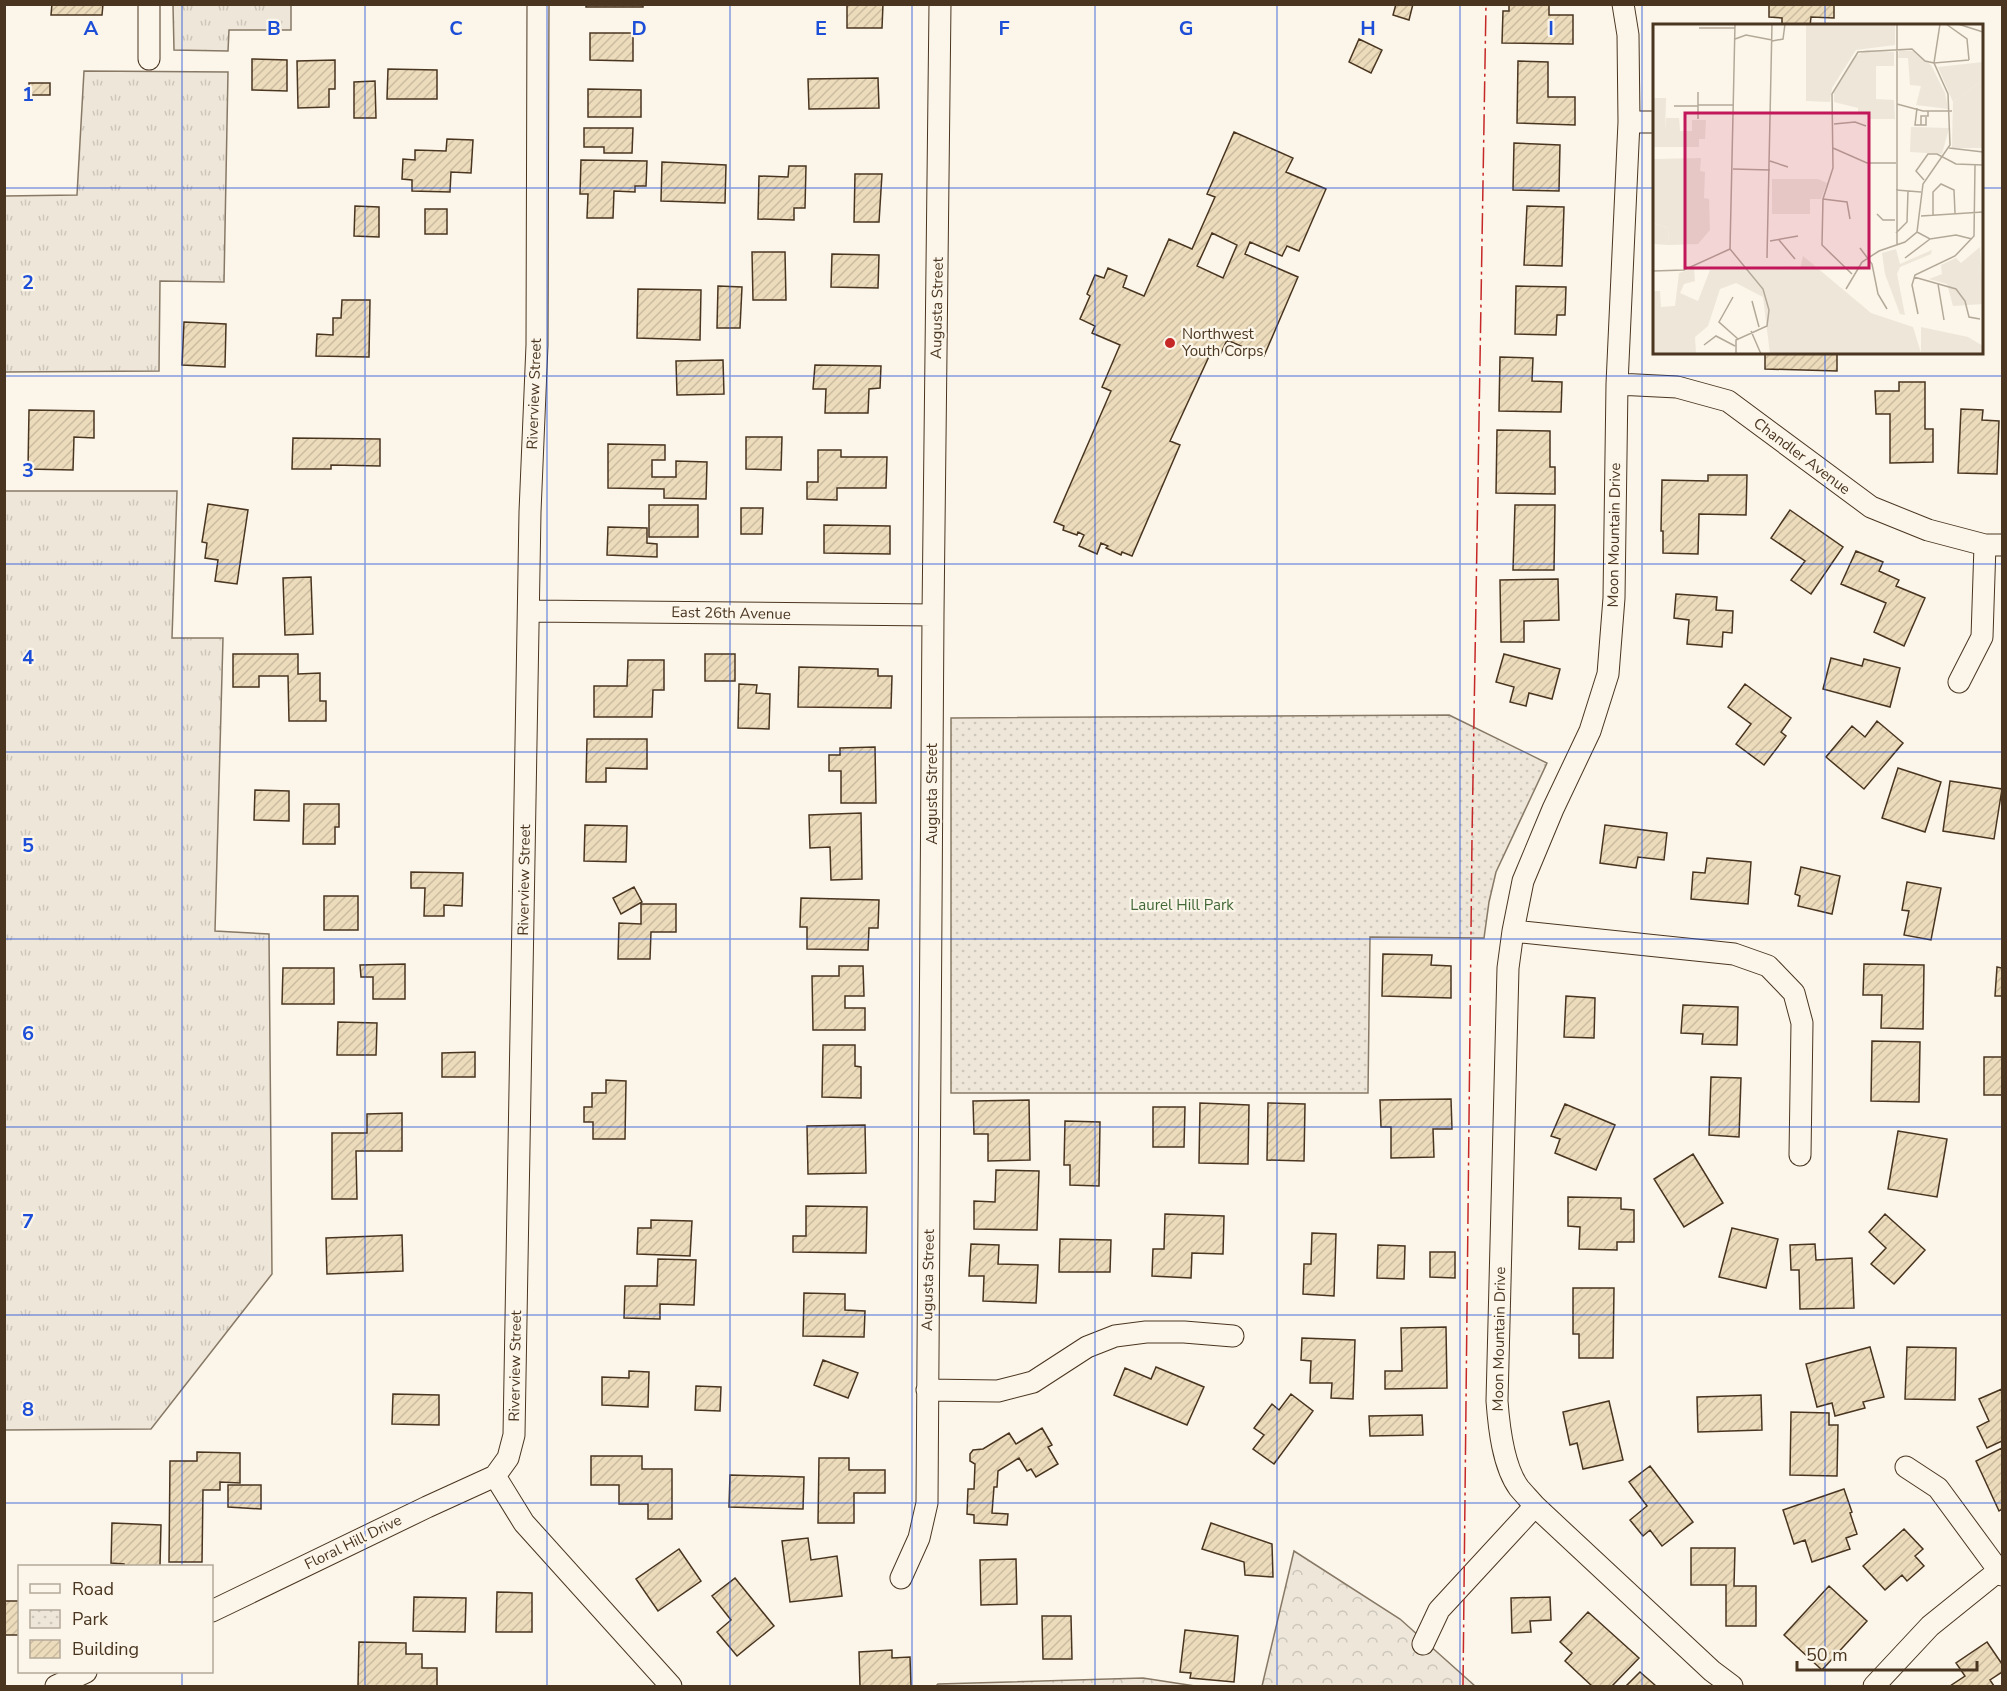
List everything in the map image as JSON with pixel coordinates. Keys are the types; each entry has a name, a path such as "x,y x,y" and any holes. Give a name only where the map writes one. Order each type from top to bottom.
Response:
{"street":[{"path":"149,4 149,59"},
{"name":"Riverview Street","path":"495,1476 508,1458 514,1435 522,1070 523,863 531,492 537,345 538,4"},
{"name":"Augusta Street","path":"901,1578 919,1539 927,1503 940,4"},
{"name":"Moon Mountain Drive","path":"1623,4 1628,35 1629,122 1617,384 1614,598 1608,674 1590,731 1553,809 1523,881 1513,931 1508,968 1497,1401 1499,1434 1518,1486 1535,1506 1712,1671 1732,1686"},
{"path":"1629,122 1653,122"},
{"name":"Chandler Avenue","path":"1617,384 1677,387 1728,401 1871,507 1928,530 1994,545 1982,637 1959,682"},
{"name":"East 26th Avenue","path":"530,611 933,615"},
{"path":"1513,931 1734,954 1768,966 1794,993 1802,1023 1800,1155"},
{"path":"927,1390 998,1391 1033,1382 1087,1347 1115,1336 1146,1332 1233,1336"},
{"path":"1874,1686 1930,1626 2001,1571 1938,1488 1906,1467"},
{"path":"495,1476 524,1522 671,1686"},
{"name":"Floral Hill Drive","path":"213,1611 495,1476"},
{"path":"1423,1644 1439,1610 1535,1506"},
{"path":"56,1686 82,1673"}],"green space":[{"path":"173,5 291,5 291,30 229,30 228,51 174,50"},
{"path":"84,71 228,72 224,282 160,281 159,371 5,372 5,196 77,195"},
{"path":"5,491 177,491 172,638 223,638 215,931 269,934 272,1274 151,1429 5,1430"},
{"name":"Laurel Hill Park","path":"1449,715 1547,763 1496,872 1484,938 1370,937 1368,1093 951,1093 951,718"},
{"path":"1294,1551 1400,1619 1475,1686 1262,1686"},
{"path":"1143,1678 1195,1686 936,1686 938,1684"}],"building":[{"path":"52,4 103,4 102,15 51,15"},
{"path":"586,4 643,4 643,7 586,7"},
{"path":"847,4 883,4 882,28 847,28"},
{"path":"1396,4 1413,4 1409,20 1393,15"},
{"path":"1509,4 1549,4 1549,15 1573,15 1573,44 1502,43 1503,11 1509,11"},
{"path":"1769,4 1834,4 1834,18 1811,17 1810,24 1782,24 1782,18 1769,17"},
{"path":"590,33 633,33 633,61 590,60"},
{"path":"1359,39 1382,50 1371,73 1349,62"},
{"path":"252,59 287,60 287,91 252,90"},
{"path":"335,60 335,89 329,89 329,107 298,108 297,61"},
{"path":"1518,61 1548,62 1548,97 1575,97 1575,125 1517,123"},
{"path":"388,69 437,70 437,99 387,99"},
{"path":"878,78 879,108 809,109 808,79"},
{"path":"375,81 376,118 354,118 354,82"},
{"path":"29,83 50,83 50,95 29,95"},
{"path":"588,89 641,90 641,117 588,117"},
{"path":"584,128 633,128 632,153 604,153 604,147 584,147"},
{"name":"Northwest Youth Corps","path":"1234,132 1293,158 1286,172 1326,189 1299,251 1287,246 1282,256 1250,242 1245,254 1298,277 1264,356 1227,340 1221,353 1212,350 1170,441 1180,445 1132,556 1122,552 1121,555 1101,543 1097,554 1079,546 1084,535 1063,530 1064,526 1054,522 1111,391 1102,387 1120,345 1092,333 1095,326 1080,319 1090,296 1087,294 1095,275 1104,278 1108,268 1127,276 1123,287 1144,296 1169,239 1192,249 1215,197 1207,194","holes":["1212,233 1237,245 1223,278 1197,266"]},
{"path":"447,139 473,140 471,173 451,172 450,192 412,191 412,180 402,179 403,159 415,160 415,150 446,151"},
{"path":"1514,143 1560,145 1559,191 1513,190"},
{"path":"581,160 647,161 646,186 635,186 635,192 614,191 613,218 587,218 588,194 580,194"},
{"path":"662,162 726,165 725,203 661,201"},
{"path":"789,166 806,166 805,208 794,208 794,220 758,219 759,176 788,177"},
{"path":"855,174 882,174 879,222 854,222"},
{"path":"355,206 379,207 379,237 354,236"},
{"path":"1527,206 1564,207 1562,266 1524,265"},
{"path":"425,209 447,209 447,234 425,234"},
{"path":"752,252 785,252 786,300 753,300"},
{"path":"832,254 879,255 878,288 831,287"},
{"path":"718,286 742,287 740,328 717,328"},
{"path":"1516,286 1566,287 1565,315 1557,315 1556,335 1515,334"},
{"path":"638,289 701,290 700,340 637,338"},
{"path":"342,300 370,300 369,357 316,356 317,334 333,335 333,318 341,318"},
{"path":"184,322 226,324 225,367 182,365"},
{"path":"1765,354 1837,354 1837,371 1765,369"},
{"path":"1500,357 1533,358 1532,381 1562,382 1561,412 1499,411"},
{"path":"723,360 724,394 677,395 676,361"},
{"path":"815,365 881,366 880,388 869,389 868,413 825,413 826,389 813,389"},
{"path":"1899,382 1925,382 1925,429 1933,429 1933,462 1890,463 1890,414 1876,414 1875,391 1899,391"},
{"path":"1961,409 1983,410 1982,420 1999,421 1997,474 1958,473"},
{"path":"29,410 94,411 94,438 74,437 73,470 28,469"},
{"path":"1497,430 1550,431 1550,467 1555,467 1555,494 1496,493"},
{"path":"746,437 782,437 781,470 746,469"},
{"path":"293,438 380,439 380,466 331,465 331,469 292,469"},
{"path":"608,444 665,445 665,460 652,460 652,477 676,477 676,461 707,462 706,499 664,498 664,489 608,488"},
{"path":"818,450 841,450 841,457 887,457 886,488 837,488 837,500 807,499 807,482 818,482"},
{"path":"1708,475 1747,475 1746,515 1699,514 1698,554 1663,553 1662,480 1708,481"},
{"path":"208,504 248,510 237,584 215,581 218,560 205,558 207,543 202,542"},
{"path":"649,505 698,505 698,537 649,537"},
{"path":"1515,505 1555,505 1554,570 1513,570"},
{"path":"741,508 763,508 762,534 741,534"},
{"path":"1790,510 1843,547 1811,594 1791,580 1805,561 1771,538"},
{"path":"824,525 890,526 890,554 824,553"},
{"path":"608,527 647,528 647,543 657,544 657,557 607,555"},
{"path":"1856,551 1883,562 1879,571 1899,580 1896,586 1925,598 1904,646 1874,632 1886,603 1841,584"},
{"path":"311,577 313,634 285,635 283,578"},
{"path":"1558,579 1559,620 1524,621 1524,642 1501,642 1500,580"},
{"path":"1676,594 1717,597 1716,610 1733,611 1732,633 1723,632 1722,647 1687,644 1689,620 1674,618"},
{"path":"233,654 298,654 298,674 320,673 320,701 326,701 326,721 289,721 288,676 259,676 259,687 233,687"},
{"path":"705,654 735,654 735,681 705,681"},
{"path":"1504,654 1560,669 1552,699 1529,693 1526,706 1510,702 1514,687 1496,682"},
{"path":"1831,658 1862,666 1864,659 1900,668 1890,707 1823,689"},
{"path":"628,660 664,660 664,690 653,690 652,717 594,717 594,686 627,686"},
{"path":"799,667 878,669 878,676 892,676 891,708 798,707"},
{"path":"739,684 757,685 756,693 770,694 769,729 738,728"},
{"path":"1745,684 1791,718 1781,732 1786,736 1764,765 1736,744 1751,724 1728,707"},
{"path":"1877,721 1903,743 1864,789 1826,757 1852,726 1865,737"},
{"path":"587,739 647,739 647,769 606,768 606,782 586,782"},
{"path":"875,747 876,803 841,803 841,771 829,771 829,755 840,755 840,748"},
{"path":"1898,768 1941,782 1925,832 1882,818"},
{"path":"1950,781 2002,789 1994,839 1943,831"},
{"path":"255,790 289,791 289,821 254,820"},
{"path":"304,804 339,804 339,827 335,827 335,844 303,844"},
{"path":"861,813 862,879 831,880 830,847 810,848 809,815"},
{"path":"585,825 627,826 626,862 584,861"},
{"path":"1605,825 1667,833 1664,860 1638,857 1636,868 1600,863"},
{"path":"1707,858 1751,862 1748,904 1691,899 1693,872 1705,873"},
{"path":"1801,867 1840,876 1832,914 1798,906 1800,896 1795,894"},
{"path":"411,872 463,873 462,906 444,905 444,916 424,916 425,888 411,888"},
{"path":"1907,882 1941,888 1931,940 1904,935 1909,911 1902,910"},
{"path":"634,887 642,902 621,914 613,898"},
{"path":"324,896 358,896 358,930 324,930"},
{"path":"801,898 879,900 878,928 869,928 868,950 807,949 807,927 800,927"},
{"path":"641,904 676,904 676,932 651,932 650,959 618,959 619,923 641,924"},
{"path":"1383,954 1432,955 1431,965 1451,966 1451,998 1382,996"},
{"path":"405,964 405,999 373,999 373,977 361,977 360,965"},
{"path":"1864,964 1924,965 1923,1029 1881,1028 1882,995 1863,995"},
{"path":"839,966 863,966 864,996 845,996 845,1008 865,1008 865,1030 813,1030 812,976 839,976"},
{"path":"1997,967 2002,968 2002,996 1995,996"},
{"path":"283,968 334,968 334,1004 282,1004"},
{"path":"1566,996 1595,998 1594,1038 1564,1037"},
{"path":"1683,1005 1738,1007 1737,1045 1702,1044 1703,1034 1681,1033"},
{"path":"338,1022 377,1023 376,1055 337,1055"},
{"path":"1872,1041 1920,1042 1919,1102 1871,1101"},
{"path":"823,1045 855,1045 855,1066 861,1067 861,1098 822,1097"},
{"path":"475,1052 475,1077 442,1077 442,1053"},
{"path":"1984,1057 2002,1057 2002,1095 1984,1095"},
{"path":"1711,1077 1741,1078 1739,1137 1709,1135"},
{"path":"606,1080 626,1081 625,1139 593,1139 593,1122 584,1122 584,1107 592,1107 592,1093 606,1093"},
{"path":"1451,1099 1452,1129 1433,1129 1434,1157 1391,1158 1391,1127 1381,1127 1380,1100"},
{"path":"1029,1100 1030,1160 988,1161 988,1134 974,1134 973,1101"},
{"path":"1200,1103 1249,1105 1248,1164 1199,1163"},
{"path":"1268,1103 1305,1104 1304,1161 1267,1160"},
{"path":"1565,1104 1615,1125 1596,1170 1555,1153 1560,1139 1551,1136"},
{"path":"1153,1107 1185,1107 1184,1147 1153,1147"},
{"path":"402,1113 402,1151 356,1151 357,1199 332,1199 332,1133 367,1133 367,1114"},
{"path":"1065,1121 1100,1122 1099,1186 1070,1185 1070,1165 1064,1165"},
{"path":"865,1125 866,1173 808,1174 807,1126"},
{"path":"1898,1131 1947,1139 1937,1197 1888,1189"},
{"path":"1693,1154 1723,1203 1684,1227 1654,1179"},
{"path":"996,1170 1039,1171 1037,1230 974,1229 974,1201 995,1202"},
{"path":"1568,1197 1621,1198 1621,1209 1634,1210 1634,1242 1617,1242 1617,1250 1579,1249 1580,1227 1568,1226"},
{"path":"806,1206 867,1207 866,1253 793,1252 793,1236 806,1236"},
{"path":"1165,1214 1224,1216 1223,1254 1192,1253 1191,1278 1152,1276 1153,1249 1164,1249"},
{"path":"1885,1214 1925,1250 1894,1284 1871,1264 1886,1248 1869,1232"},
{"path":"651,1220 692,1221 690,1256 637,1254 638,1228 651,1228"},
{"path":"1732,1228 1778,1239 1766,1288 1719,1277"},
{"path":"1312,1233 1336,1234 1334,1296 1303,1294 1304,1264 1311,1264"},
{"path":"402,1235 403,1271 327,1274 326,1238"},
{"path":"1060,1239 1111,1240 1110,1272 1059,1272"},
{"path":"971,1244 999,1245 998,1264 1038,1265 1036,1303 983,1301 984,1276 969,1276"},
{"path":"1815,1244 1816,1260 1852,1258 1854,1308 1800,1309 1799,1270 1791,1270 1790,1245"},
{"path":"1378,1245 1405,1246 1404,1279 1377,1278"},
{"path":"1430,1252 1455,1252 1455,1278 1430,1277"},
{"path":"658,1259 696,1260 694,1305 660,1304 660,1319 624,1318 625,1286 657,1286"},
{"path":"1573,1288 1614,1288 1613,1358 1579,1358 1579,1334 1573,1334"},
{"path":"804,1293 845,1294 845,1310 865,1311 864,1337 803,1336"},
{"path":"1446,1327 1447,1388 1385,1389 1385,1371 1402,1371 1401,1328"},
{"path":"1302,1338 1355,1340 1353,1399 1331,1398 1332,1383 1310,1383 1311,1361 1301,1360"},
{"path":"1870,1347 1884,1397 1863,1402 1865,1408 1835,1416 1832,1403 1817,1407 1806,1364"},
{"path":"1907,1347 1956,1348 1955,1400 1905,1399"},
{"path":"823,1360 858,1373 848,1398 814,1385"},
{"path":"1156,1367 1204,1387 1187,1425 1114,1395 1125,1368 1151,1379"},
{"path":"629,1371 649,1372 648,1407 602,1405 602,1377 629,1378"},
{"path":"696,1386 721,1387 720,1411 695,1410"},
{"path":"2002,1389 2002,1441 1987,1448 1977,1427 1989,1421 1979,1399"},
{"path":"393,1394 439,1395 439,1425 392,1424"},
{"path":"1291,1394 1313,1411 1274,1464 1253,1449 1264,1435 1254,1428 1272,1404 1279,1410"},
{"path":"1761,1395 1762,1430 1698,1432 1697,1397"},
{"path":"1609,1401 1623,1460 1583,1469 1577,1443 1570,1445 1563,1412"},
{"path":"1791,1412 1829,1413 1829,1425 1838,1425 1837,1476 1790,1475"},
{"path":"1422,1415 1423,1435 1370,1436 1369,1416"},
{"path":"1042,1428 1052,1445 1048,1447 1058,1464 1036,1477 1031,1469 1027,1471 1019,1458 998,1471 992,1513 1008,1514 1007,1525 974,1523 974,1515 967,1514 968,1489 974,1489 975,1464 970,1461 970,1454 973,1450 983,1449 1009,1433 1016,1444"},
{"path":"2002,1448 2002,1509 1999,1511 1976,1461"},
{"path":"197,1452 240,1453 240,1483 220,1482 220,1490 203,1490 202,1562 169,1562 170,1461 197,1461"},
{"path":"591,1456 642,1456 642,1469 672,1469 672,1519 648,1519 648,1504 619,1504 619,1485 591,1485"},
{"path":"819,1458 849,1458 849,1470 885,1470 885,1493 854,1493 854,1523 818,1523"},
{"path":"1650,1466 1693,1522 1662,1546 1650,1530 1643,1536 1630,1520 1647,1506 1629,1482"},
{"path":"730,1475 804,1477 803,1509 729,1507"},
{"path":"228,1485 261,1485 261,1509 228,1507"},
{"path":"1844,1489 1857,1534 1846,1538 1850,1549 1812,1562 1805,1540 1794,1544 1783,1510"},
{"path":"112,1523 161,1525 160,1565 111,1563"},
{"path":"1211,1523 1272,1544 1273,1577 1245,1575 1244,1562 1202,1549"},
{"path":"1904,1529 1923,1549 1915,1556 1924,1566 1907,1581 1902,1575 1885,1590 1863,1566"},
{"path":"808,1538 811,1560 837,1556 842,1596 790,1602 782,1541"},
{"path":"1691,1548 1735,1548 1734,1586 1756,1586 1756,1626 1726,1626 1726,1585 1691,1585"},
{"path":"679,1549 701,1581 658,1611 636,1579"},
{"path":"1016,1559 1017,1604 981,1605 980,1560"},
{"path":"735,1578 774,1626 737,1656 717,1632 731,1620 712,1596"},
{"path":"1829,1586 1867,1621 1822,1670 1784,1635"},
{"path":"497,1592 532,1593 532,1632 496,1632"},
{"path":"414,1597 466,1598 465,1632 413,1631"},
{"path":"1550,1597 1551,1620 1530,1621 1531,1632 1512,1633 1511,1598"},
{"path":"4,1601 18,1601 18,1635 4,1635"},
{"path":"1588,1612 1639,1658 1612,1686 1592,1686 1565,1661 1572,1653 1560,1642"},
{"path":"1042,1616 1071,1616 1072,1659 1043,1659"},
{"path":"1185,1630 1238,1636 1234,1682 1190,1678 1191,1673 1180,1672"},
{"path":"359,1642 406,1643 406,1654 422,1654 422,1668 437,1668 437,1686 358,1686"},
{"path":"1987,1642 2002,1664 2002,1672 1990,1680 1994,1686 1950,1686 1965,1676 1956,1663"},
{"path":"892,1650 892,1658 910,1657 911,1686 860,1686 859,1652"},
{"path":"1640,1672 1656,1686 1626,1686"}],"power":[{"path":"1463,1686 1472,838 1486,4"}],"place":[{"name":"Northwest Youth Corps","path":"1170,343"}]}
